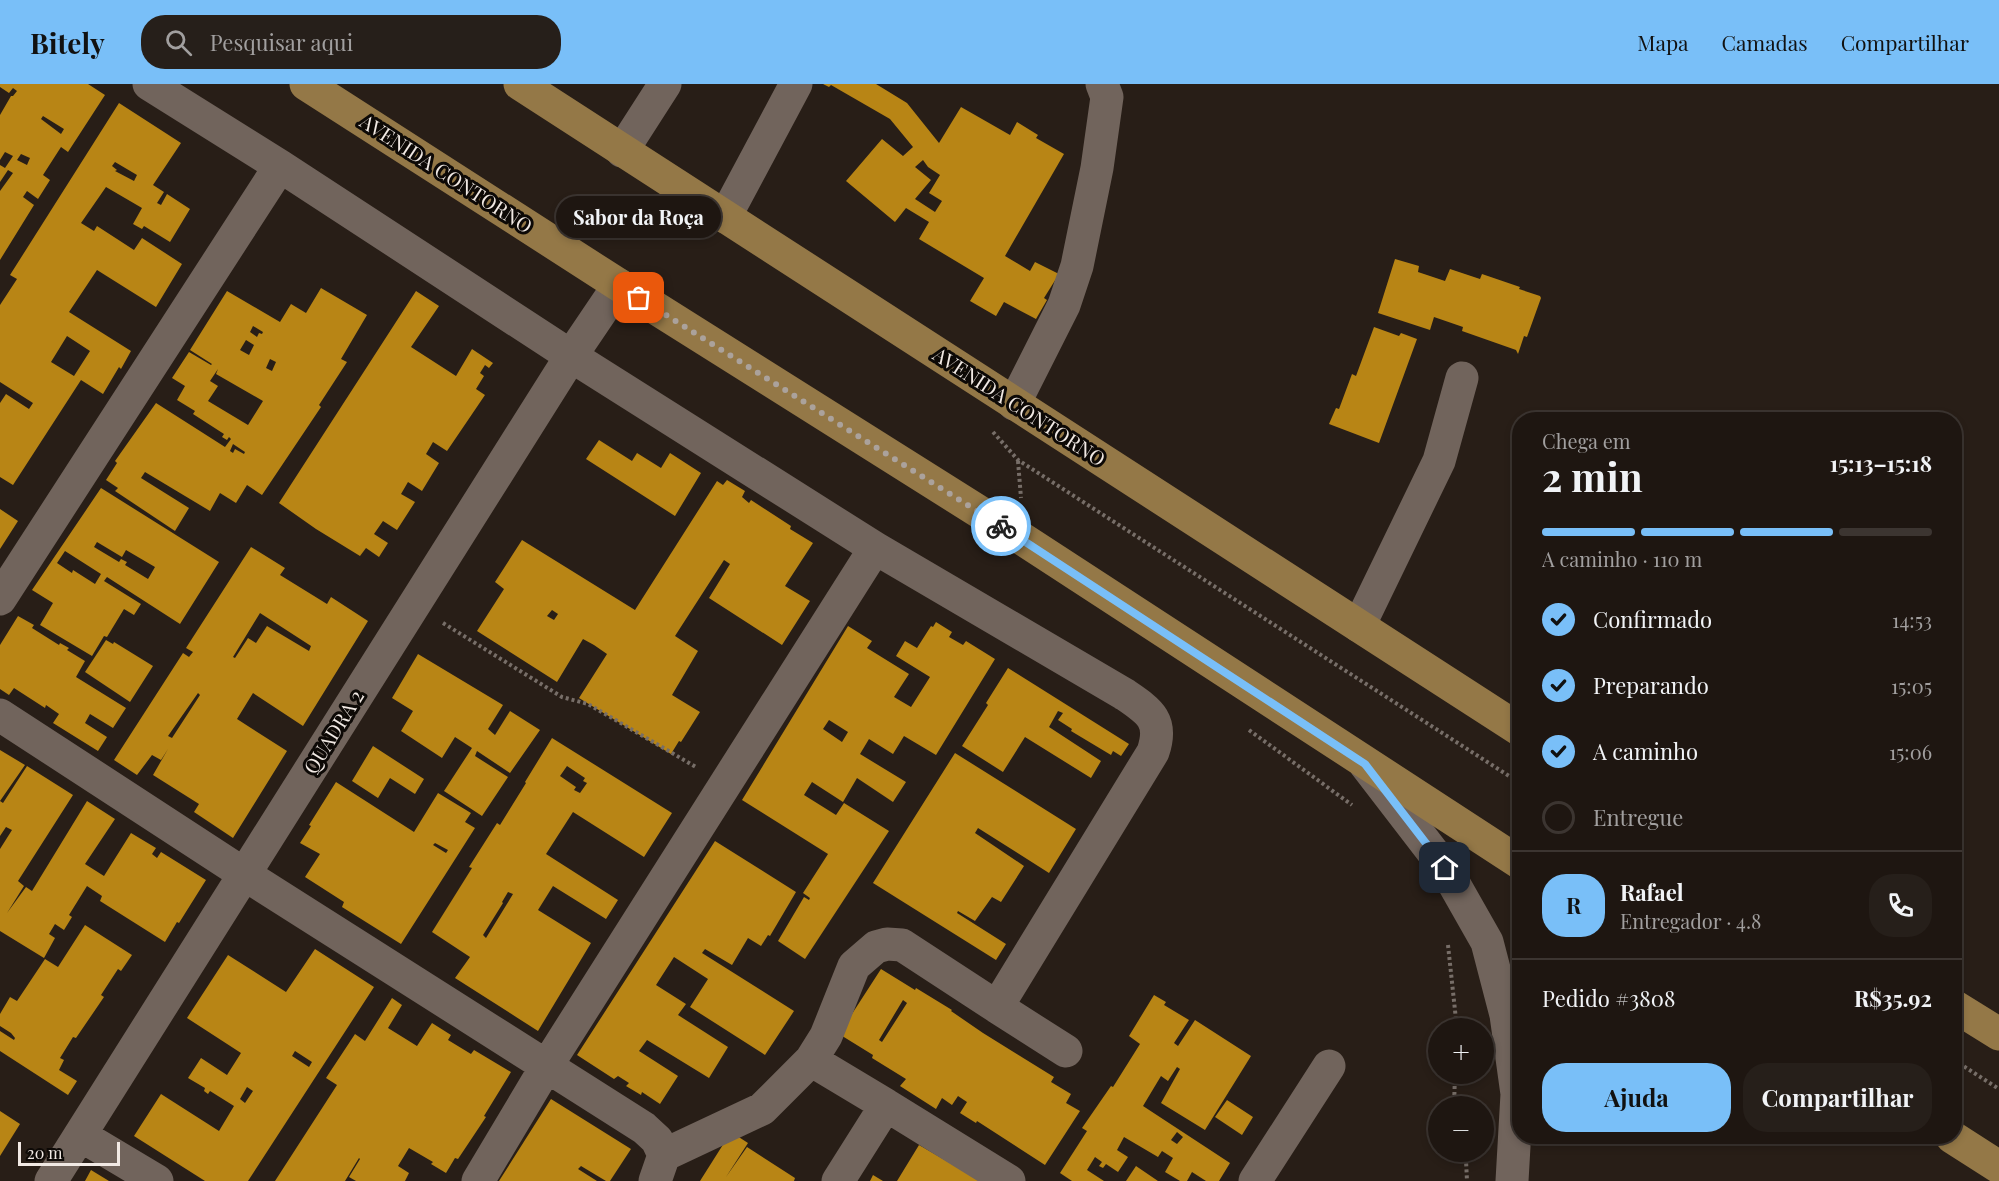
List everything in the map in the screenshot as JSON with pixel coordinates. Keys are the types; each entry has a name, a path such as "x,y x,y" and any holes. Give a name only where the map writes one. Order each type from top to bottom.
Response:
{"main road":[{"name":"AVENIDA CONTORNO","path":"306,84 619,285 1024,540 1365,764"},
{"name":"AVENIDA CONTORNO","path":"519,84 1512,725"},
{"path":"1365,764 1512,858"},
{"path":"1962,1011 1999,1034"},
{"path":"1962,1143 1999,1167"}],"street":[{"path":"149,84 874,548 1147,709 1158,726 1153,752 997,1007"},
{"path":"622,150 665,84"},
{"path":"725,217 796,84"},
{"path":"1014,404 1065,305 1077,266 1097,168 1107,97 1102,84"},
{"path":"0,599 280,166"},
{"name":"QUADRA 2","path":"51,1181 571,356 619,285"},
{"path":"1359,626 1439,461 1462,378"},
{"path":"478,1181 546,1066 874,548"},
{"path":"0,715 244,874 644,1128 657,1140 660,1168 762,1109 811,1060 826,1036 854,966 876,947 886,944 902,945 1066,1051"},
{"name":"AVENIDA CONTORNO","path":"1365,764 1445,868 1487,942 1506,1015 1512,1052"},
{"path":"811,1060 1010,1181"},
{"path":"1256,1181 1329,1066"},
{"path":"838,1181 886,1105"},
{"path":"80,1135 158,1181"},
{"name":"AVENIDA CONTORNO","path":"1512,1181 1514,1144"}],"path":[{"path":"1024,540 1018,460 1512,778"},
{"path":"414,604 562,697 588,704 725,785"},
{"path":"1239,724 1357,809"},
{"path":"1447,936 1456,1018"},
{"path":"1962,1065 1999,1089"},
{"path":"1466,1162 1467,1181"}],"building":[{"path":"0,84 88,84 105,95 68,152 61,147 43,175 50,180 38,199 27,191 23,197 34,205 0,260 0,191 13,173 8,170 0,182 0,165 5,168 13,156 5,152 0,160 0,115 11,96 17,91 13,88 9,93 0,87","holes":["43,116 64,129 61,134 41,119","21,154 30,158 27,165 17,160"]},
{"path":"823,84 876,84 907,103 939,143 961,107 1010,135 1017,122 1038,135 1036,138 1064,154 1005,256 1030,271 1035,262 1059,274 1044,298 1047,300 1036,319 1004,302 996,316 970,301 984,278 919,239 929,222 906,208 895,222 846,181 882,139 903,156 913,147 890,119 831,85 829,87","holes":["923,160 928,167 940,175 929,193 942,201 935,212 915,199 931,180 915,167"]},
{"path":"119,103 181,143 153,185 164,192 157,203 161,205 167,194 190,209 170,242 144,226 142,229 133,224 142,208 106,187 81,223 94,231 97,226 134,250 142,238 182,264 156,307 97,270 69,312 131,351 103,394 81,380 13,485 0,477 0,403 6,394 29,409 33,403 0,382 0,305 17,279 10,275","holes":["115,162 137,175 134,181 115,171 117,170 112,166","67,336 90,351 74,376 51,362"]},
{"path":"1395,259 1419,266 1418,272 1445,281 1450,269 1480,279 1482,274 1540,296 1527,337 1524,336 1518,354 1516,350 1462,331 1463,327 1434,317 1430,330 1378,313"},
{"path":"321,288 367,315 341,359 347,362 319,405 321,407 262,495 247,485 236,503 220,493 210,511 145,472 141,478 189,508 175,531 115,491 118,488 106,480 117,463 115,461 156,403 225,447 231,439 229,437 227,440 222,437 224,434 193,414 195,411 177,400 185,386 172,378 189,352 212,364 190,350 227,291 280,322 291,304 306,313","holes":["253,326 263,332 257,337 250,332","246,340 254,345 249,355 240,350","270,359 276,362 272,371 266,368","218,369 216,374 263,401 248,425 208,401 218,386 210,381","233,444 245,452 244,454 235,449 233,453 230,451"]},
{"path":"416,291 439,306 411,347 456,376 472,349 493,363 489,368 485,365 480,373 484,376 476,389 485,395 447,451 433,442 426,454 439,463 422,491 408,482 401,494 415,502 397,530 383,521 374,534 388,543 379,557 366,548 360,556 279,503"},
{"path":"1374,327 1399,336 1401,333 1417,339 1379,443 1329,424 1336,408 1339,409 1352,374 1356,376"},
{"path":"599,440 632,461 637,453 661,468 670,453 701,473 675,516 586,459"},
{"path":"727,480 745,491 742,497 749,503 751,500 813,543 785,586 810,601 782,645 709,598 730,564 724,560 675,636 698,651 672,695 700,712 671,754 579,698 607,654 594,645 583,639 557,682 477,631 504,589 495,582 522,540 635,610 717,481 723,485","holes":["552,610 558,614 554,620 547,616"]},
{"path":"101,488 219,562 180,624 107,577 104,581 141,604 134,615 124,609 92,656 40,625 53,603 32,590","holes":["97,542 122,557 126,550 155,567 148,579 125,565 127,562 121,559 119,562 94,547","65,551 101,574 95,584 57,563"]},
{"path":"0,509 18,521 0,549"},
{"path":"251,547 285,568 280,575 327,604 331,597 368,621 303,726 253,693 237,719 287,751 233,838 194,812 199,804 153,775 168,749 161,760 152,755 137,775 114,760 183,653 189,657 193,652 186,648","holes":["260,613 311,646 309,651 267,626 256,643 248,638 235,658 233,657","198,693 200,695 172,738 168,736"]},
{"path":"18,616 34,625 32,628 59,645 60,643 69,648 67,650 85,661 76,677 126,708 113,728 90,714 85,723 107,737 98,751 53,723 59,714 46,705 45,708 14,688 9,695 0,689 0,645"},
{"path":"936,622 952,632 949,637 963,645 966,641 995,659 936,755 904,736 893,754 869,739 860,754 906,782 893,802 857,778 843,802 812,782 804,795 836,815 844,803 889,831 805,959 778,941 804,897 809,900 810,898 803,893 828,854 742,800 848,626 872,641 867,648 909,674 894,697 911,707 930,677 896,656 905,641 917,648 931,626 933,627","holes":["829,720 848,732 842,742 823,729"]},
{"path":"106,640 113,644 114,642 153,666 130,702 85,672"},
{"path":"418,654 503,705 488,729 495,735 510,711 540,730 510,773 477,751 475,756 508,777 482,816 444,791 472,748 455,737 442,758 401,731 413,711 392,698"},
{"path":"1008,668 1129,744 1121,756 1113,751 1111,755 1071,731 1072,729 1058,720 1063,713 1058,711 1049,727 1101,761 1091,778 1025,737 1003,772 962,746"},
{"path":"552,738 672,813 644,857 573,812 546,854 618,900 606,919 553,886 538,910 591,943 538,1031 455,978 470,957 432,932 472,868 469,867 497,823 500,825","holes":["567,766 585,778 583,781 587,783 580,793 574,790 576,787 560,776","508,892 513,894 486,938 483,935"]},
{"path":"373,746 424,779 415,794 390,778 378,798 352,781"},
{"path":"0,750 25,765 0,801"},
{"path":"955,753 1076,829 1049,873 978,828 975,833 1024,866 1001,902 992,897 975,921 958,911 957,913 1006,944 996,960 873,883"},
{"path":"27,766 73,795 18,881 24,886 7,913 26,887 32,891 87,801 115,819 85,864 104,876 131,833 156,848 152,854 157,858 161,852 206,880 165,942 100,901 102,896 87,886 69,915 72,917 64,930 55,924 49,934 55,938 44,958 0,931 0,849 12,830 6,827 0,836 0,801 3,803"},
{"path":"336,782 414,832 438,793 471,813 465,822 475,828 401,944 342,907 344,902 305,877 320,854 300,843 311,826 309,825","holes":["435,843 448,850 446,853 433,845"]},
{"path":"715,841 796,892 770,936 768,935 761,946 748,938 732,965 705,949 702,953 794,1011 765,1055 690,1007 708,979 674,957 656,985 686,1004 678,1015 728,1047 709,1078 647,1040 639,1051 678,1076 660,1104 642,1092 641,1095 626,1086 629,1083 618,1076 614,1079 577,1055"},
{"path":"85,925 132,955 121,971 118,969 101,995 104,997 60,1058 64,1060 59,1070 77,1081 68,1095 0,1051 0,1031 14,1040 15,1038 0,1026 0,1014 10,997 17,1001 45,959 58,967"},
{"path":"315,949 374,987 248,1181 205,1181 134,1136 161,1094 219,1131 234,1106 210,1091 208,1094 204,1091 205,1088 188,1078 201,1058 227,1075 241,1053 187,1018 228,955 286,992","holes":["295,1051 312,1062 309,1067 292,1056","247,1087 253,1091 245,1103 240,1099"]},
{"path":"881,969 952,1010 983,1033 1054,1077 1051,1082 1071,1094 1066,1103 1080,1111 1045,1165 977,1121 976,1123 960,1113 967,1102 958,1096 952,1105 942,1098 936,1109 900,1086 906,1079 839,1034","holes":["903,1000 907,1003 882,1042 879,1040"]},
{"path":"1154,995 1166,1002 1164,1005 1189,1020 1174,1043 1178,1046 1195,1020 1251,1056 1205,1130 1161,1103 1180,1069 1177,1067 1168,1081 1161,1076 1143,1106 1230,1163 1219,1181 1206,1181 1192,1172 1187,1181 1180,1181 1165,1172 1173,1158 1162,1151 1158,1157 1124,1137 1117,1150 1128,1157 1118,1172 1106,1164 1103,1168 1099,1166 1102,1162 1095,1157 1087,1170 1104,1181 1072,1181 1060,1173 1087,1131 1082,1128 1111,1086 1113,1087 1140,1044 1129,1036","holes":["1177,1132 1183,1137 1177,1144 1171,1140"]},
{"path":"392,998 402,1005 388,1028 417,1046 432,1023 451,1035 448,1040 471,1054 474,1050 511,1072 484,1116 486,1117 446,1173 431,1164 433,1162 409,1148 398,1166 409,1173 405,1181 356,1181 349,1177 359,1158 345,1181 275,1181 337,1085 326,1078 355,1034 365,1041"},
{"path":"551,1099 631,1149 610,1181 606,1181 581,1166 578,1169 597,1181 499,1181"},
{"path":"1227,1100 1253,1117 1242,1135 1215,1117"},
{"path":"0,1111 20,1124 0,1156"},
{"path":"731,1132 748,1143 726,1177 747,1147 795,1178 794,1181 700,1181"},
{"path":"919,1145 981,1181 897,1181"},
{"path":"1136,1166 1158,1181 1126,1181"},
{"path":"91,1170 109,1181 85,1181"},
{"path":"873,1175 883,1181 870,1181"}],"way so far":[{"path":"639,298 1001,526"}],"place":[{"name":"Sabor da Roça","path":"639,298"}],"route":[{"path":"1001,526 1365,764 1445,868"}]}
